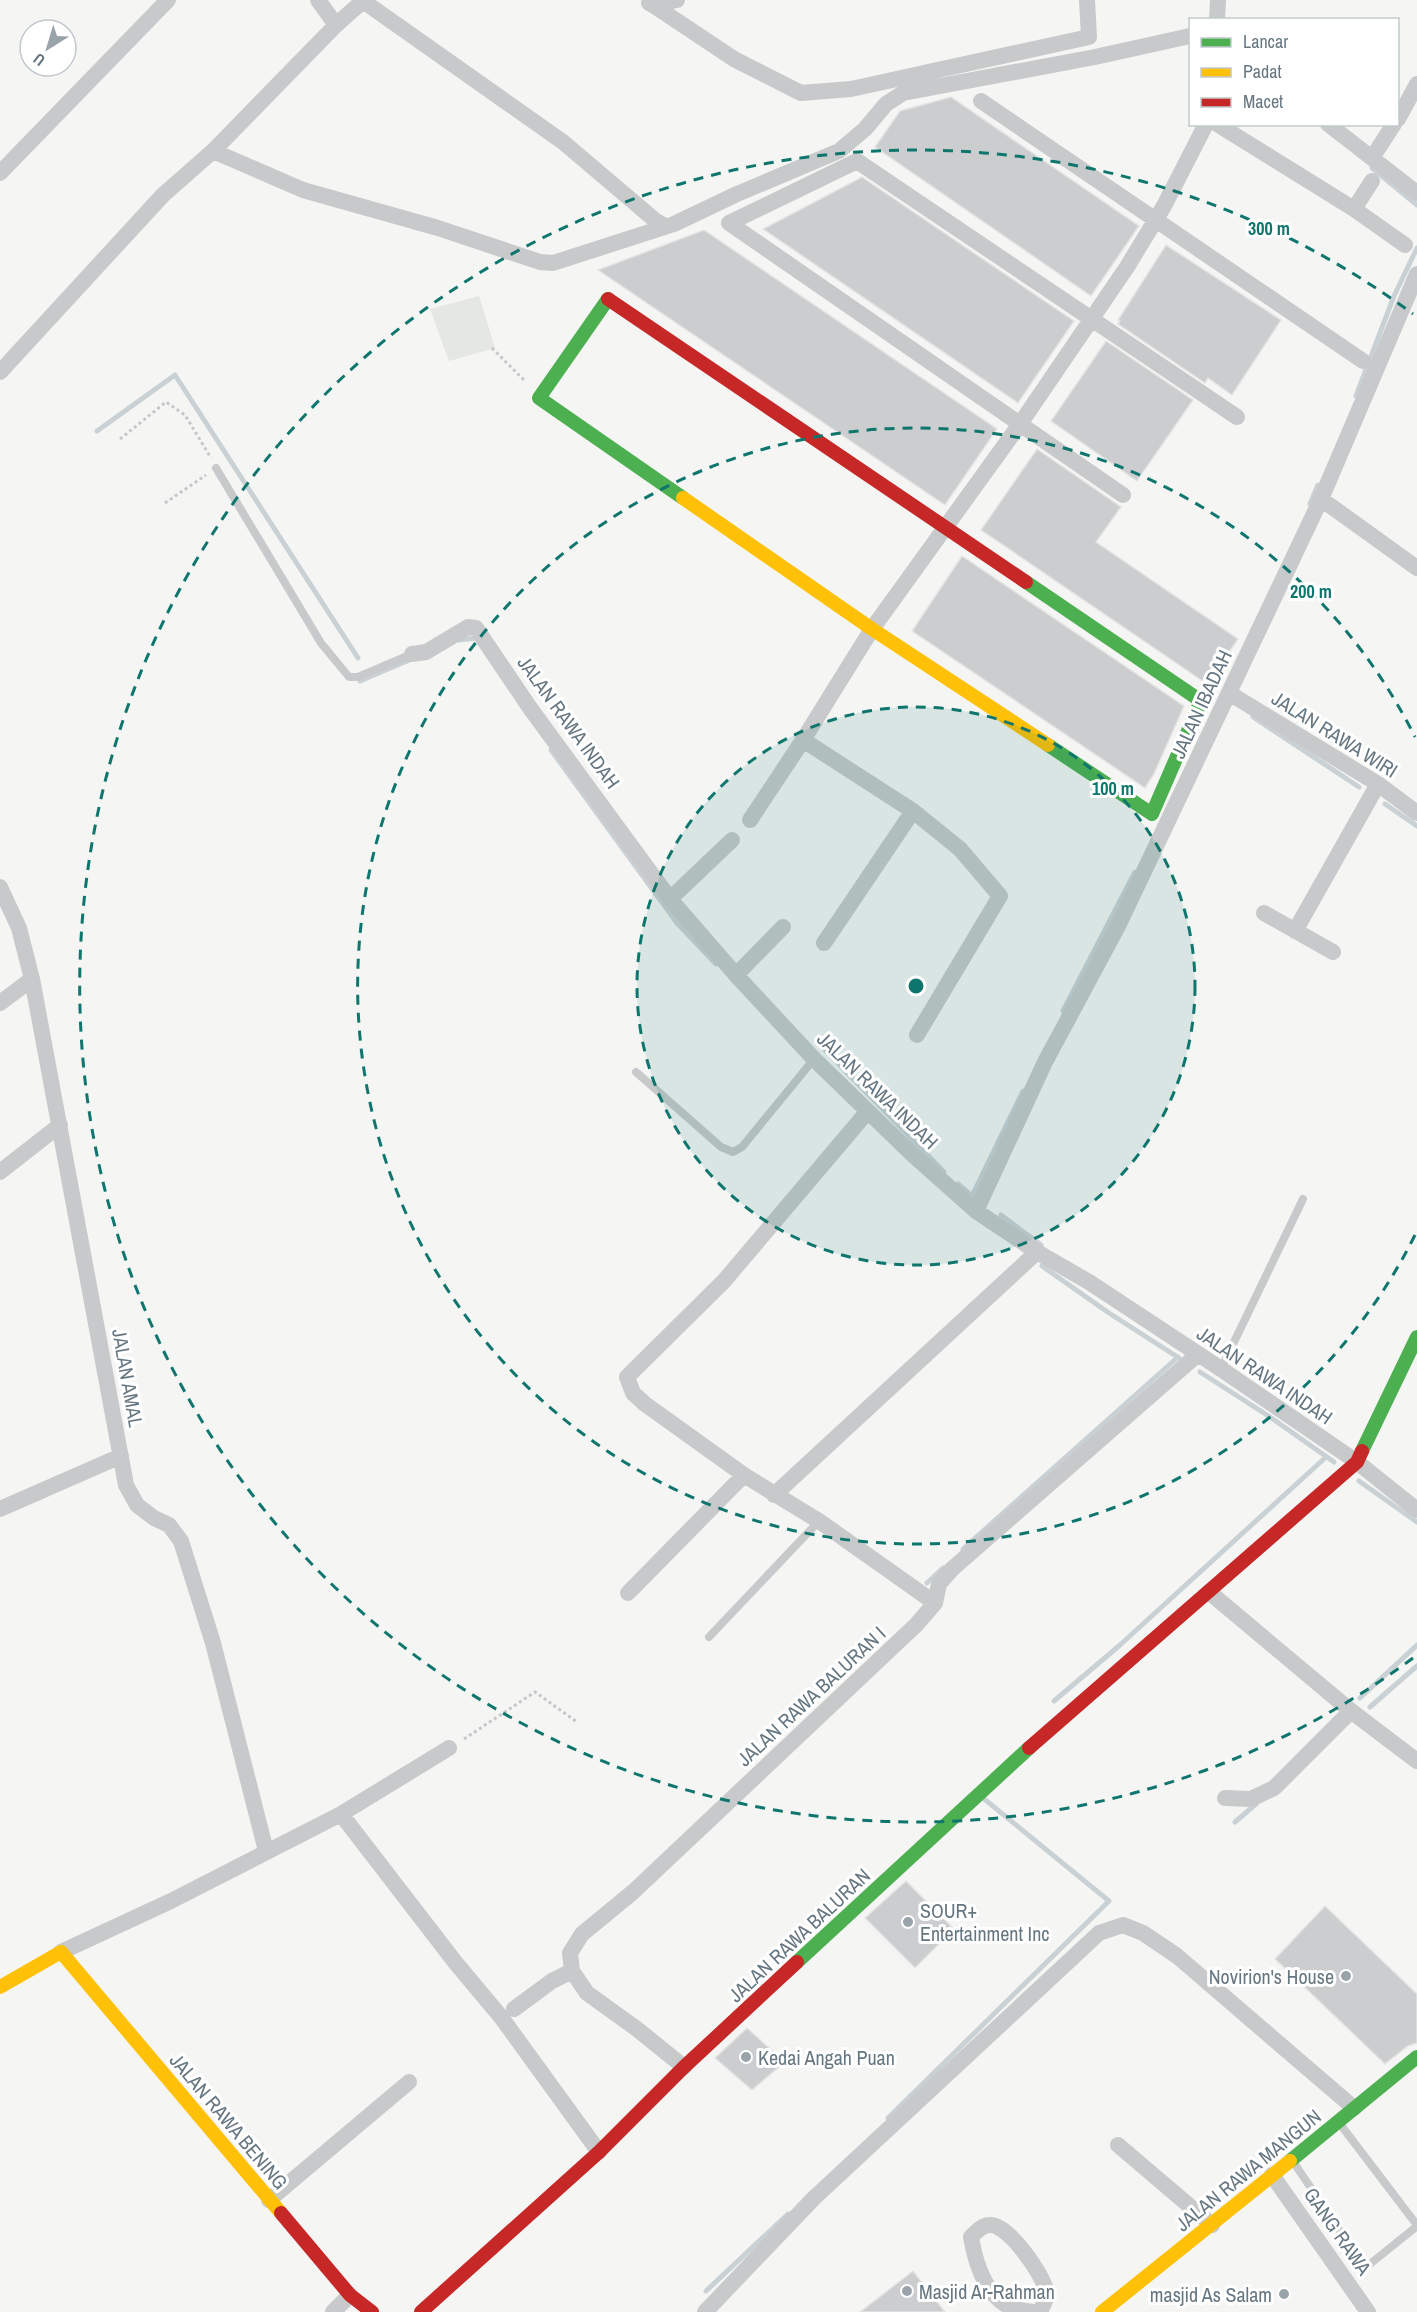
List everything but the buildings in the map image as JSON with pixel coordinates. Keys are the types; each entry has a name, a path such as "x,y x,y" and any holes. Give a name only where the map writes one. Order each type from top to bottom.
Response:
{"street":[{"path":"0,173 168,0"},
{"path":"318,0 336,25"},
{"path":"0,372 164,195 213,151 363,0 563,142 656,221 665,226"},
{"path":"649,3 677,0"},
{"path":"649,3 734,59 801,93 851,89 1089,37 1087,0"},
{"path":"1217,18 1218,0"},
{"path":"213,151 303,190 438,228 540,262 553,263 665,226 839,150 865,129 886,104 903,93 1095,57 1189,36"},
{"path":"1399,117 1417,84"},
{"path":"981,101 1363,361"},
{"path":"750,820 872,629 1020,424 1092,318 1155,221 1205,126"},
{"path":"1220,126 1354,209 1405,245"},
{"path":"1331,126 1417,193"},
{"path":"1372,158 1393,126"},
{"path":"1123,495 729,223 857,161 1237,417"},
{"path":"1354,209 1372,181"},
{"name":"JALAN IBADAH","path":"976,1210 1045,1062 1118,926 1321,499 1417,274"},
{"path":"608,299 946,526 1201,701 1152,814 872,629 539,398 541,395 608,299"},
{"path":"1321,499 1417,568"},
{"name":"JALAN RAWA INDAH","path":"412,654 426,652 468,627 476,628 530,708 670,899 814,1059 868,1112 976,1210 1037,1252 1089,1282 1221,1369 1357,1462 1417,1510"},
{"name":"JALAN RAWA WIRI","path":"1229,693 1378,784 1417,813"},
{"path":"803,740 913,812 960,849 1000,896 917,1035"},
{"path":"1295,930 1378,784"},
{"path":"824,943 913,812"},
{"path":"670,899 732,840"},
{"name":"JALAN AMAL","path":"0,887 19,928 32,979 126,1485 137,1505 154,1518 169,1525 181,1541 213,1643 266,1851"},
{"path":"1264,913 1333,952"},
{"path":"736,975 783,927"},
{"path":"0,1003 32,979"},
{"path":"868,1112 724,1281 627,1377 633,1393 645,1404 744,1475 819,1521 935,1603"},
{"path":"0,1172 60,1125"},
{"path":"774,1495 1037,1252"},
{"path":"1357,1462 1417,1337"},
{"name":"JALAN RAWA BALURAN I","path":"572,1971 570,1953 582,1934 649,1877 916,1625 935,1603 939,1584 952,1569 1197,1355"},
{"path":"0,1509 121,1456"},
{"name":"JALAN RAWA BALURAN","path":"421,2312 599,2152 684,2067 1002,1772 1357,1462"},
{"path":"628,1593 744,1475"},
{"path":"1209,1592 1352,1711 1417,1761"},
{"path":"1225,1798 1251,1799 1274,1788 1352,1711"},
{"path":"0,1987 61,1952 171,1900 341,1814 449,1748"},
{"path":"341,1814 455,1962 501,2017 599,2152"},
{"path":"705,2312 814,2198 1060,1969 1099,1933 1123,1925 1143,1933 1177,1956 1354,2108"},
{"name":"JALAN RAWA BENING","path":"61,1952 350,2295 372,2312"},
{"path":"514,2009 552,1981 572,1971 587,1993 684,2067"},
{"name":"JALAN RAWA MANGUN","path":"1102,2312 1417,2057"},
{"path":"268,2200 409,2082"},
{"path":"1118,2145 1212,2225"},
{"name":"GANG RAWA","path":"1272,2175 1368,2312"},
{"path":"1034,2312 1006,2305 988,2286 975,2260 971,2237 985,2225 993,2224 1002,2228 1037,2270 1046,2289 1047,2298 1040,2312"},
{"path":"333,2312 350,2295"}],"lane":[{"path":"216,468 321,643 350,677 358,677 412,654"},
{"path":"636,1072 721,1147 732,1152 742,1147 814,1059"},
{"path":"1221,1369 1303,1199"},
{"path":"709,1637 819,1521"},
{"path":"1292,2159 1365,2268 1417,2226 1338,2121"}],"path":[{"path":"492,348 541,395"},
{"path":"120,439 166,402 185,415 216,468 165,503"},
{"path":"449,1748 510,1711 535,1692 577,1722"}],"shaded area":[{"path":"479,296 495,348 449,361 430,309"}],"waterway":[{"path":"1372,168 1417,205"},
{"path":"1356,396 1394,296 1417,248"},
{"path":"97,431 175,375 358,658"},
{"path":"1310,504 1318,485"},
{"path":"459,640 476,638 478,640"},
{"path":"360,681 414,658"},
{"path":"1253,717 1359,787"},
{"path":"551,750 677,923 716,964"},
{"path":"1385,804 1417,826"},
{"path":"1063,1011 1135,872"},
{"path":"824,1049 944,1172"},
{"path":"958,1184 972,1196 1023,1091"},
{"path":"1001,1215 1041,1245"},
{"path":"1042,1266 1179,1358"},
{"path":"963,1549 1178,1357"},
{"path":"1200,1372 1334,1462"},
{"path":"1054,1701 1120,1645 1326,1457"},
{"path":"1359,1481 1417,1522"},
{"path":"927,1583 943,1568"},
{"path":"1360,1698 1417,1645"},
{"path":"1370,1707 1417,1666"},
{"path":"888,2118 1109,1901 983,1798"},
{"path":"1235,1822 1256,1804"},
{"path":"706,2291 788,2214"}],"traffic: fast":[{"path":"608,299 539,398 683,498"},
{"path":"1026,582 1201,701 1152,814 1048,745"},
{"path":"1362,1451 1417,1337"},
{"path":"797,1962 1029,1748"},
{"path":"1290,2161 1417,2057"}],"traffic: slow":[{"path":"683,498 872,629 1048,745"},
{"path":"0,1987 61,1952 281,2213"},
{"path":"1102,2312 1290,2161"}],"traffic: jam":[{"path":"608,299 1026,582"},
{"path":"1029,1748 1357,1462 1362,1451"},
{"path":"421,2312 599,2152 684,2067 797,1962"},
{"path":"281,2213 350,2295 372,2312"}],"place":[{"name":"SOUR+ Entertainment Inc","path":"908,1922"},
{"name":"Novirion's House","path":"1346,1976"},
{"name":"Kedai Angah Puan","path":"746,2057"},
{"name":"Masjid Ar-Rahman","path":"907,2291"},
{"name":"masjid As Salam","path":"1284,2294"}]}
